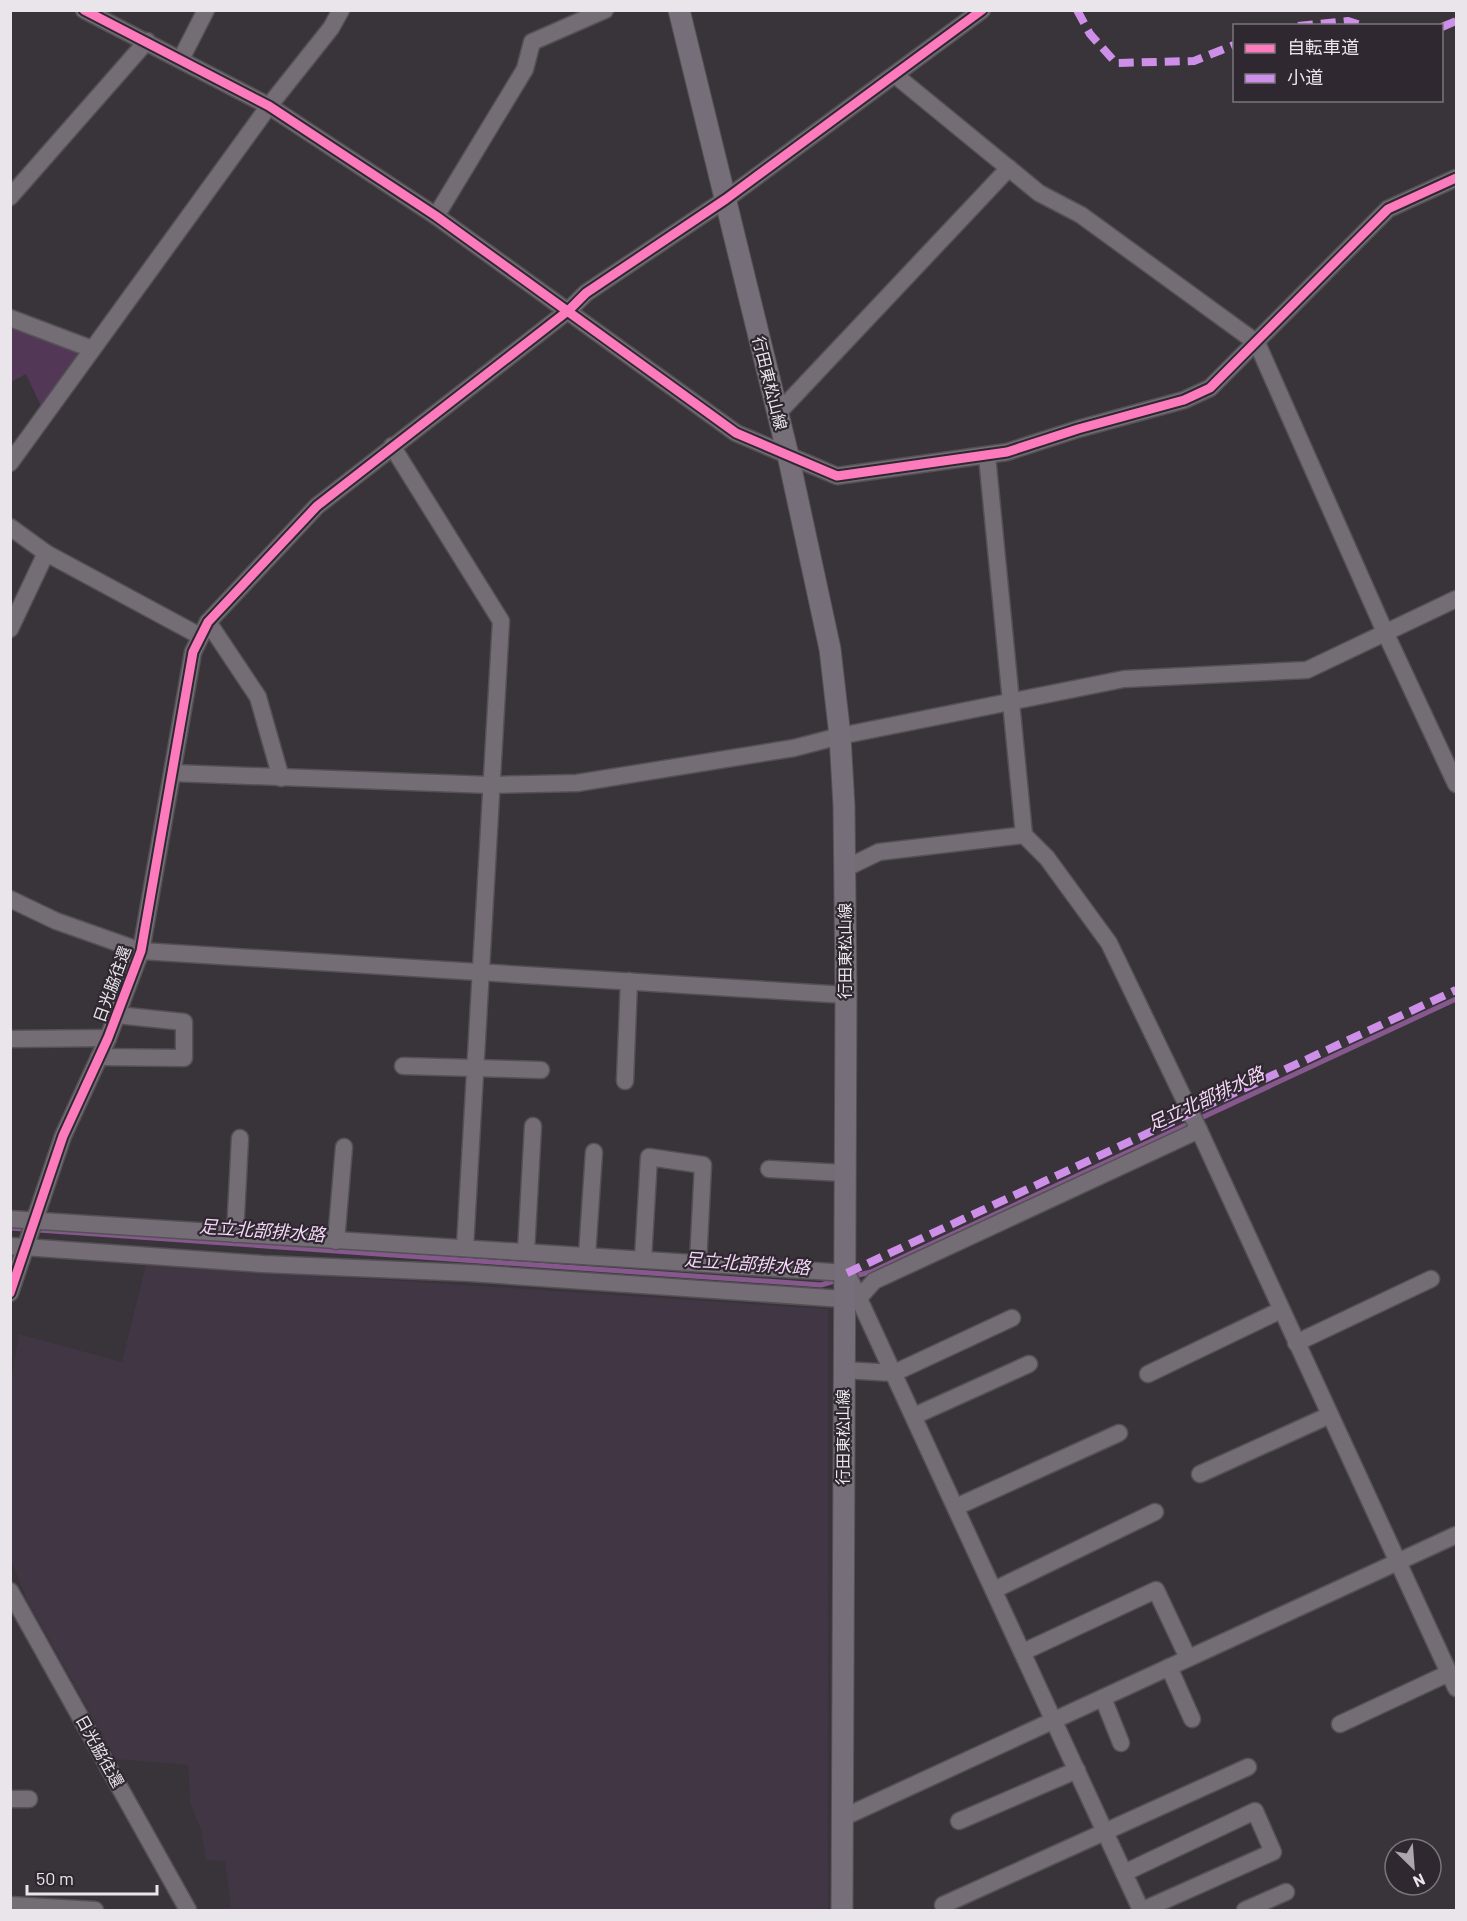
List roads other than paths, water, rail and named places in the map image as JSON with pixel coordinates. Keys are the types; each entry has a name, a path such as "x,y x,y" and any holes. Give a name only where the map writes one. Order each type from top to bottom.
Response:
{"main road":[{"name":"行田東松山線","path":"680,10 788,455 830,649 840,736 846,995 844,1273 851,1299 843,1370 842,1911"}],"street":[{"path":"84,10 269,106 436,216 736,433 837,476 987,456 1184,400 1210,388 1388,209 1456,178"},
{"path":"181,59 206,10"},
{"path":"10,463 269,106 331,28 341,10"},
{"path":"436,216 525,69 532,42 605,10"},
{"path":"204,629 317,506 392,446 569,310 586,293 726,199 982,10"},
{"path":"10,197 147,41"},
{"path":"895,75 1039,193 1081,215 1257,343 1385,632 1456,784"},
{"path":"778,413 1009,168"},
{"path":"10,318 92,349"},
{"path":"392,446 501,621 479,971 465,1247"},
{"path":"987,456 1024,835 1047,858 1109,942 1199,1130 1453,1681 1340,1724"},
{"path":"10,527 46,553 204,629 258,697 281,778"},
{"path":"10,629 46,553"},
{"path":"173,773 490,785 577,783 794,748 840,736 1124,679 1307,670 1456,599"},
{"name":"日光脇往還","path":"10,1293 17,1246 33,1221 63,1136 108,1038 141,951 193,652 204,629"},
{"path":"844,869 879,852 1024,835"},
{"path":"10,899 56,921 141,951 846,995"},
{"path":"625,1080 629,981"},
{"path":"99,1057 184,1058 184,1022 117,1015"},
{"path":"10,1039 108,1038"},
{"path":"403,1066 542,1070"},
{"path":"526,1251 533,1126"},
{"path":"17,1246 251,1263 470,1274 851,1299 874,1281 1199,1130"},
{"path":"235,1234 240,1138"},
{"path":"336,1241 344,1147"},
{"path":"587,1255 594,1152"},
{"path":"643,1259 649,1157 704,1165 698,1263"},
{"path":"768,1169 844,1173"},
{"path":"10,1219 844,1273"},
{"path":"1296,1343 1431,1279"},
{"path":"851,1299 894,1373 1124,1873 1142,1911 1273,1851 1255,1812 1124,1873"},
{"path":"1148,1374 1281,1310"},
{"path":"843,1370 894,1373 1012,1318"},
{"path":"914,1416 1029,1364"},
{"path":"1200,1474 1330,1415"},
{"path":"956,1507 1119,1433"},
{"path":"994,1590 1155,1512"},
{"path":"842,1818 1456,1535"},
{"path":"1023,1652 1156,1590 1188,1658"},
{"name":"日光脇往還","path":"10,1591 189,1911"},
{"path":"1169,1667 1192,1719"},
{"path":"1103,1698 1121,1743"},
{"path":"942,1905 1248,1767"},
{"path":"959,1821 1077,1770"},
{"path":"10,1799 29,1799"},
{"path":"1245,1911 1286,1892"},
{"path":"16,1907 95,1911"}],"waterway":[{"name":"足立北部排水路","path":"850,1277 871,1272 1456,999"},
{"name":"足立北部排水路","path":"10,1228 821,1285 841,1279"}]}
